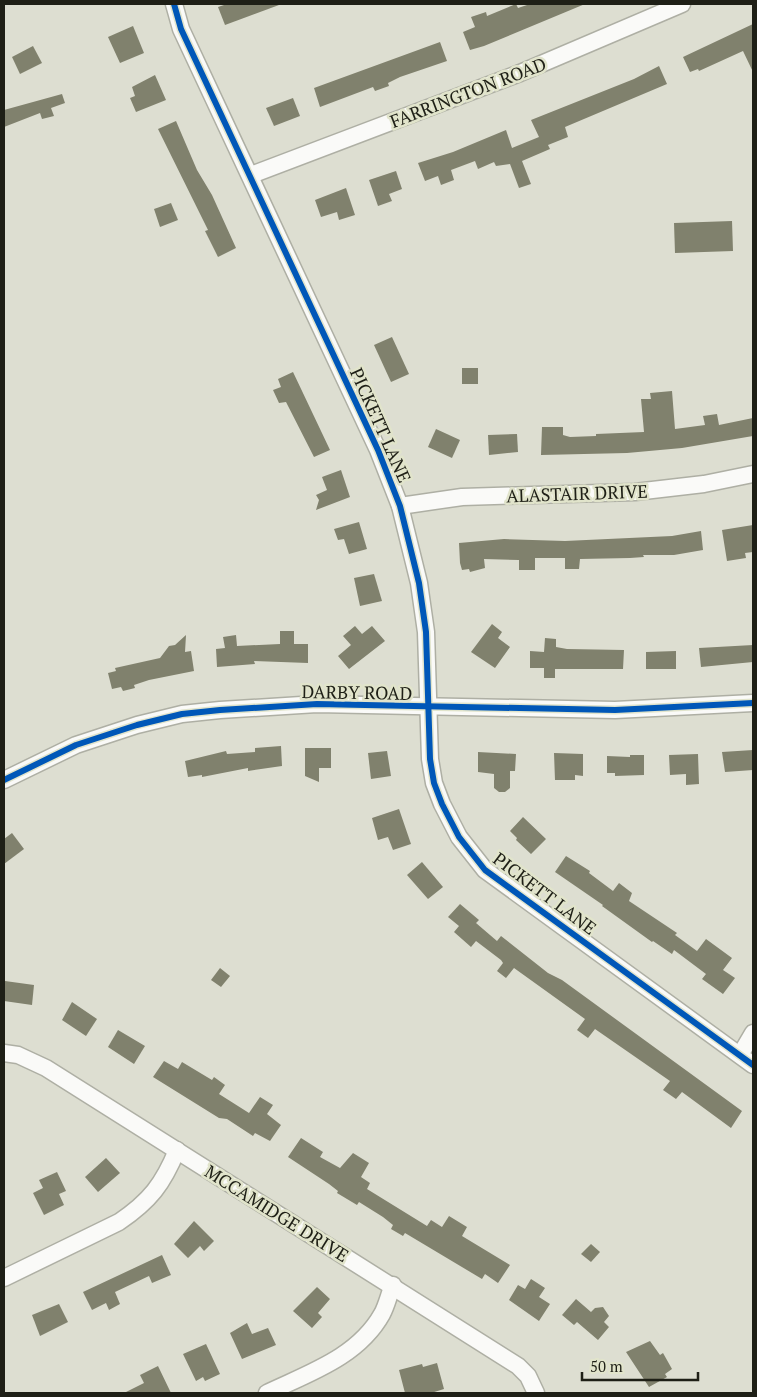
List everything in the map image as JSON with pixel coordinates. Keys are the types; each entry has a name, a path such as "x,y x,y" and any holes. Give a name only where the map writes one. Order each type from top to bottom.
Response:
{"street":[{"name":"FARRINGTON ROAD","path":"251,176 520,73 682,4"},
{"name":"PICKETT LANE","path":"174,6 181,29 378,450 400,506 419,583 426,632 430,758 442,804 459,837 485,870 753,1065"},
{"name":"ALASTAIR DRIVE","path":"400,506 462,497 635,492 704,484 753,474"},
{"name":"DARBY ROAD","path":"4,780 76,744 136,725 182,714 220,710 317,704 428,708 615,710 753,703"},
{"path":"740,1055 753,1033"},
{"name":"MCCAMIDGE DRIVE","path":"4,1052 18,1055 46,1068 393,1285 518,1366 528,1376 536,1393"},
{"path":"4,1278 120,1222 135,1211 159,1188 176,1150"},
{"path":"267,1393 344,1356 358,1345 382,1313 393,1285"}],"building":[{"path":"227,4 279,5 225,25 218,7"},
{"path":"516,4 518,8 530,4 585,4 470,50 463,32 475,27 471,17 486,12 487,16"},
{"path":"753,24 753,72 743,51 699,71 698,69 690,72 683,57"},
{"path":"133,26 144,53 120,63 108,37"},
{"path":"440,42 447,61 400,77 388,83 389,86 375,91 373,87 320,107 314,88"},
{"path":"33,46 42,63 20,74 12,57"},
{"path":"659,66 667,84 565,127 568,137 548,145 550,149 522,161 531,184 519,188 510,164 496,166 494,162 478,169 475,161 451,170 454,180 441,185 438,176 425,181 418,163 453,152 506,130 512,148 539,137 531,120 634,79"},
{"path":"155,75 166,100 136,112 130,98 135,96 132,87"},
{"path":"62,94 65,103 51,108 54,116 42,119 40,113 4,127 4,110"},
{"path":"293,98 300,116 274,126 266,108"},
{"path":"176,121 197,170 212,195 236,248 218,257 205,231 208,230 158,129"},
{"path":"396,171 402,189 389,194 392,201 378,206 369,180"},
{"path":"346,188 355,215 339,220 337,212 321,217 315,200"},
{"path":"171,203 178,220 160,227 154,209"},
{"path":"732,221 733,251 675,253 674,223"},
{"path":"392,337 409,374 391,382 374,345"},
{"path":"462,368 478,368 478,384 462,384"},
{"path":"293,372 330,450 314,457 286,402 279,403 273,390 281,387 278,379"},
{"path":"672,391 675,429 705,425 703,416 717,414 719,425 753,418 753,436 682,448 627,453 541,455 542,427 563,427 563,435 570,437 644,432 641,399 651,399 650,393"},
{"path":"436,429 460,440 452,458 428,447"},
{"path":"517,434 518,452 489,455 488,435"},
{"path":"341,470 350,497 316,510 319,500 316,495 327,490 322,477"},
{"path":"359,522 367,549 349,554 344,539 338,540 334,529"},
{"path":"753,525 753,552 745,553 746,558 727,561 722,530"},
{"path":"701,531 703,550 674,555 580,559 579,569 565,569 565,558 535,558 535,570 519,570 519,560 484,559 485,568 470,572 469,569 462,570 460,563 459,543 504,539 565,541 672,536"},
{"path":"374,574 382,601 360,606 354,578"},
{"path":"492,624 502,632 498,638 510,647 495,668 471,652"},
{"path":"355,626 362,634 372,626 385,641 349,669 338,656 351,645 343,636"},
{"path":"280,631 294,631 294,644 308,644 308,663 254,661 255,664 217,667 216,649 225,648 223,637 236,635 237,646 280,644"},
{"path":"186,635 185,652 191,651 194,671 149,680 134,685 135,688 123,691 121,687 112,689 108,673 116,671 115,668 160,658 169,646 175,645"},
{"path":"545,638 556,639 556,647 567,649 624,650 623,669 555,669 555,678 544,678 544,668 530,668 530,651 544,652"},
{"path":"753,645 753,662 701,667 699,648"},
{"path":"676,651 676,669 646,669 646,652"},
{"path":"281,746 282,766 248,771 248,768 202,777 202,775 188,777 185,761 226,751 227,754 255,752 255,748"},
{"path":"305,748 331,748 331,768 319,768 319,782 305,776"},
{"path":"753,750 753,770 725,772 722,752"},
{"path":"387,751 391,776 371,779 368,753"},
{"path":"478,752 516,754 515,771 510,771 510,788 505,792 499,792 494,788 494,774 478,772"},
{"path":"554,753 583,754 583,776 575,775 575,780 555,780"},
{"path":"698,754 699,784 686,785 686,774 670,775 669,755"},
{"path":"630,755 644,755 644,775 615,776 615,773 607,773 607,756 630,757"},
{"path":"399,809 411,844 393,850 388,837 378,840 372,818"},
{"path":"523,817 546,839 531,854 516,840 517,838 510,831"},
{"path":"12,833 24,849 4,864 4,839"},
{"path":"566,856 590,871 589,873 613,891 619,883 632,893 629,901 677,933 675,935 697,951 706,939 732,958 723,970 735,978 723,994 702,979 706,974 674,950 672,954 652,942 555,872"},
{"path":"422,862 443,887 428,899 407,875"},
{"path":"460,904 479,920 476,923 497,941 501,936 548,973 562,980 742,1111 731,1128 682,1092 676,1099 663,1090 670,1081 595,1029 588,1038 577,1030 585,1019 514,968 506,978 497,971 503,963 501,960 476,941 471,947 454,932 459,926 448,917"},
{"path":"220,968 230,976 221,987 211,980"},
{"path":"5,981 34,985 32,1005 4,1001"},
{"path":"72,1002 97,1019 86,1036 62,1020"},
{"path":"118,1030 145,1046 134,1064 108,1047"},
{"path":"164,1061 178,1069 182,1062 212,1080 214,1077 225,1085 219,1094 249,1113 260,1097 273,1105 267,1114 281,1125 270,1141 255,1133 253,1136 227,1119 219,1118 153,1077"},
{"path":"301,1138 323,1152 320,1157 340,1168 353,1153 369,1163 361,1177 370,1183 367,1189 427,1226 431,1220 442,1227 449,1216 467,1227 462,1236 510,1265 498,1283 485,1274 482,1279 405,1233 403,1236 391,1229 393,1225 383,1217 359,1202 357,1205 337,1193 338,1191 329,1184 288,1157"},
{"path":"106,1158 120,1173 98,1192 85,1177"},
{"path":"57,1172 66,1191 59,1194 64,1205 44,1215 33,1193 43,1188 39,1180"},
{"path":"194,1221 214,1241 204,1251 200,1246 188,1258 174,1244"},
{"path":"591,1244 600,1252 591,1262 581,1254"},
{"path":"162,1255 171,1275 152,1283 149,1276 115,1292 120,1304 109,1310 106,1303 92,1310 83,1292"},
{"path":"531,1279 545,1288 539,1297 550,1304 539,1321 509,1300 518,1285 525,1289"},
{"path":"317,1287 330,1299 318,1313 322,1317 312,1328 293,1311"},
{"path":"576,1299 591,1312 595,1308 603,1307 609,1316 604,1322 609,1327 598,1340 577,1322 574,1325 562,1315"},
{"path":"59,1304 68,1322 40,1336 32,1315"},
{"path":"247,1323 252,1334 268,1328 276,1345 242,1359 230,1333"},
{"path":"650,1341 660,1355 663,1353 672,1369 665,1374 667,1377 649,1387 626,1352"},
{"path":"206,1344 220,1374 205,1381 203,1377 196,1381 183,1354"},
{"path":"437,1363 444,1389 431,1393 405,1393 399,1370 422,1364 423,1367"},
{"path":"158,1366 171,1393 124,1393 144,1383 140,1375"}],"cycle path":[{"path":"174,4 181,29 378,450 400,506 419,583 426,632 430,759 434,783 442,804 459,837 485,870 753,1065"},
{"path":"4,780 76,745 137,725 182,714 220,710 317,704 615,710 753,703"}]}
